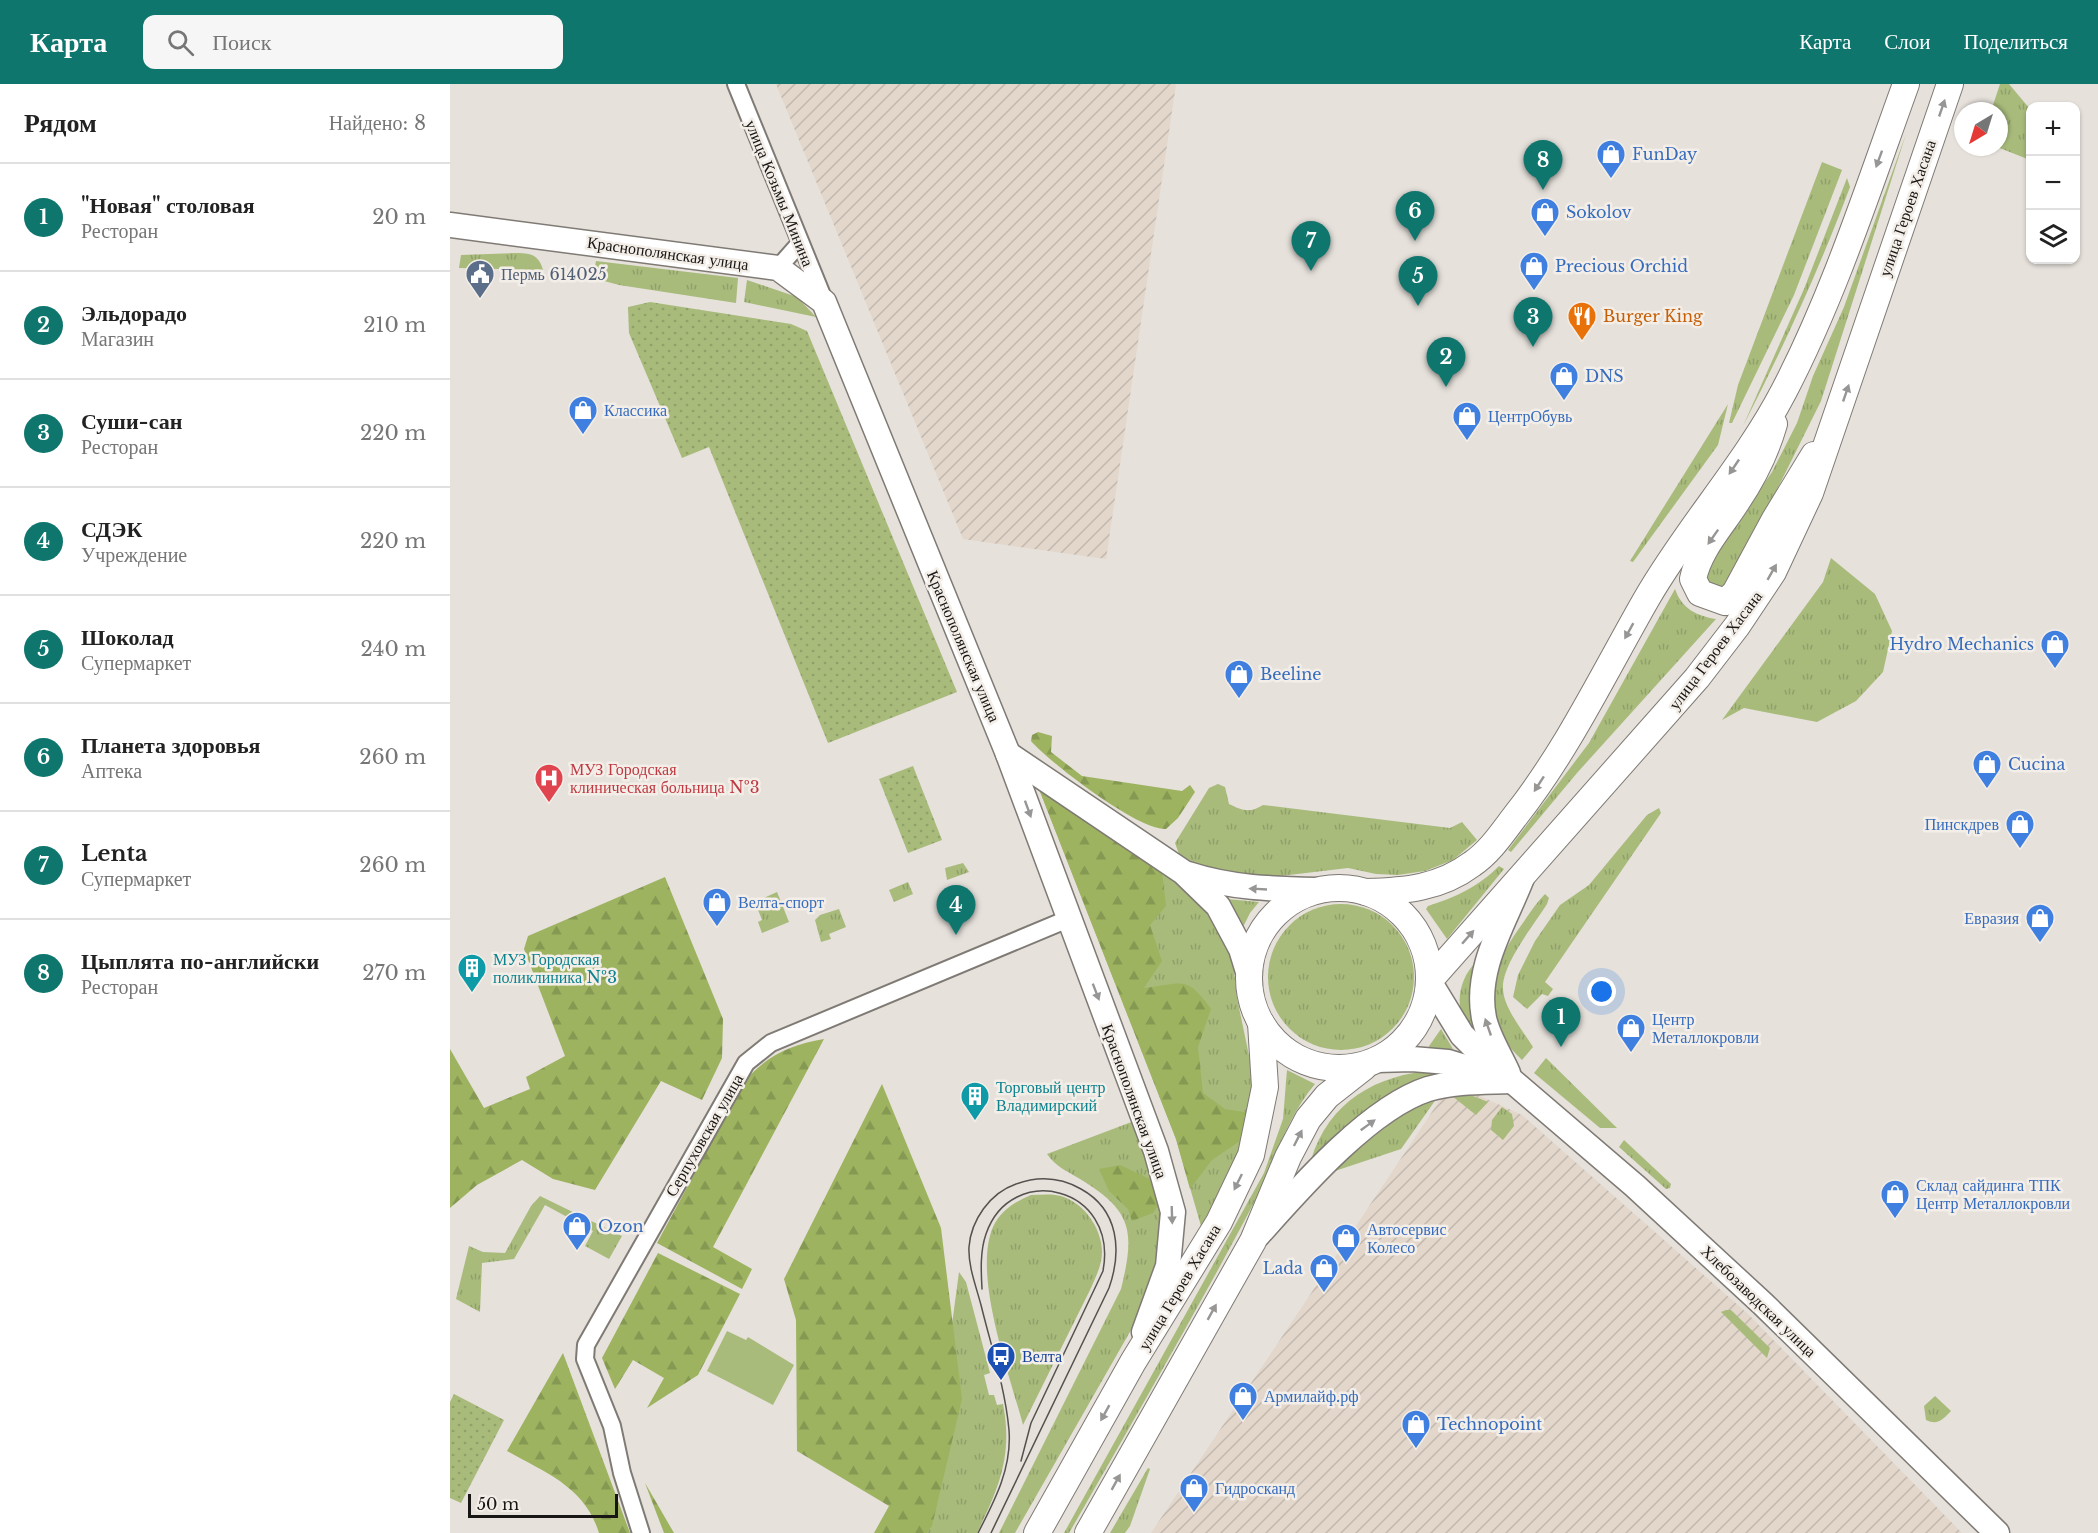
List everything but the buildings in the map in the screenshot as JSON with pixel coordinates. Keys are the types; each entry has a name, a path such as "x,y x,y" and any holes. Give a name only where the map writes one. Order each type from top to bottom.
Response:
{"main road":[{"path":"1835,423 1797,480 1736,593 1725,602 1700,593 1693,579 1697,561 1738,501 1766,452 1784,392 1818,316 1905,84"},
{"name":"улица Героев Хасана","path":"1429,981 1697,678 1737,626 1773,572 1797,525 1835,423 1950,84"},
{"name":"Краснополянская улица","path":"450,225 778,268 824,302 1008,754 1156,1151 1173,1212 1168,1266 1133,1362"},
{"path":"1183,872 1218,884 1254,889 1333,888 1366,892 1410,891 1450,878 1473,864 1492,845 1534,793 1570,735 1648,596 1784,392"},
{"path":"1008,754 1183,872 1218,906 1241,949 1249,975 1252,1000 1261,1023 1282,1048 1296,1057 1328,1068 1412,1059 1448,1062 1511,1081"},
{"path":"1511,1081 1490,1034 1481,996 1482,975 1524,873"},
{"path":"1249,975 1256,943 1274,915 1287,904 1317,890"},
{"path":"1088,1533 1253,1241 1288,1157 1308,1119 1327,1096 1370,1063 1404,1041 1422,1013 1429,981 1424,948 1417,933 1396,908 1366,892"},
{"name":"Хлебозаводская улица","path":"1429,981 1462,1035 1511,1081 1635,1186 1763,1304 1997,1533"},
{"name":"улица Героев Хасана","path":"1037,1533 1133,1362 1219,1222 1251,1155 1265,1087 1261,1023"},
{"path":"1253,1241 1309,1178 1357,1134 1402,1101 1428,1089 1457,1083 1511,1081"}],"street":[{"name":"улица Козьмы Минина","path":"736,84 824,302"},
{"path":"778,268 800,243"},
{"name":"Серпуховская улица","path":"642,1533 622,1473 612,1426 585,1359 586,1345 746,1063 771,1043 1068,919"}],"shaded area":[{"path":"776,84 1176,84 1106,559 963,539"},
{"path":"1446,1091 1478,1095 1522,1115 1748,1314 1962,1533 1151,1533"}],"green space":[{"path":"2000,84 2009,84 2026,104 2026,158 2008,151 2008,102 1994,102"},
{"path":"1906,134 1821,401 1734,576 1722,587 1709,585 1703,575 1709,562 1772,472 1797,423 1813,376 1844,307"},
{"path":"1822,162 1842,170 1794,295 1732,423 1729,423 1738,385"},
{"path":"1847,178 1850,187 1813,279 1743,426 1804,289"},
{"path":"518,253 534,256 543,270 459,268 461,255"},
{"path":"596,261 738,278 736,303 619,285 593,278"},
{"path":"747,280 797,297 816,317 744,302"},
{"path":"650,302 791,324 807,331 957,692 828,743 709,447 682,458 629,333 628,307"},
{"path":"1728,404 1718,445 1633,562 1630,561"},
{"path":"1831,558 1875,594 1892,631 1883,672 1856,701 1817,722 1744,708 1722,720 1823,582"},
{"path":"1675,589 1682,602 1691,610 1716,619 1577,773 1511,852 1508,850 1589,743"},
{"path":"1038,732 1052,736 1051,752 1082,776 1182,791 1190,785 1195,792 1178,818 1166,829 1153,827 1116,808 1056,764 1031,741 1032,735"},
{"path":"913,766 942,840 908,853 879,779"},
{"path":"1218,784 1225,787 1229,804 1242,810 1250,810 1263,805 1450,828 1462,822 1477,840 1453,860 1425,871 1398,875 1376,874 1348,868 1247,880 1201,867 1179,854 1175,843 1209,788"},
{"path":"1039,789 1198,894 1232,951 1237,998 1252,1070 1253,1095 1235,1166 1201,1226 1176,1139"},
{"path":"1039,789 1162,871 1166,906 1150,925 1162,961 1144,988 1183,984 1195,990 1203,998 1211,1009 1198,1047 1203,1093 1225,1109 1250,1113 1243,1139 1212,1160 1190,1189 1176,1139"},
{"path":"1659,808 1661,813 1545,982 1553,989 1548,996 1542,994 1527,1009 1513,997 1518,975 1535,941 1560,905 1589,885 1647,815"},
{"path":"963,863 969,872 947,880 945,868"},
{"path":"1499,866 1504,869 1447,939 1426,909 1428,906 1466,890 1483,880"},
{"path":"665,877 723,1019 722,1058 702,1100 661,1081 595,1190 553,1179 522,1160 477,1185 450,1208 450,1049 484,1108 530,1089 526,1077 565,1056 524,949 528,936"},
{"path":"908,882 913,894 894,902 889,890"},
{"path":"777,892 789,922 762,933 758,922 762,920 755,902"},
{"path":"1545,894 1549,898 1547,904 1513,956 1504,978 1506,1003 1533,1047 1522,1060 1498,1028 1493,1012 1494,978 1509,944"},
{"path":"1227,899 1259,902 1243,927"},
{"path":"1341,904 1369,909 1393,925 1409,949 1414,977 1409,1005 1393,1029 1369,1045 1341,1050 1313,1045 1289,1029 1273,1005 1268,977 1273,949 1289,925 1313,909"},
{"path":"839,909 846,927 829,934 831,939 821,942 815,920 820,915"},
{"path":"1476,962 1483,1038 1473,1031 1461,1013 1460,991 1463,981"},
{"path":"1441,1029 1453,1049 1451,1052 1427,1049"},
{"path":"824,1039 713,1247 752,1269 742,1289 657,1243 744,1082 770,1058 800,1044"},
{"path":"1546,1058 1617,1128 1600,1128 1534,1073"},
{"path":"1287,1070 1315,1084 1304,1098 1286,1130 1248,1214 1185,1330 1069,1533 1064,1533 1264,1173 1283,1119"},
{"path":"1435,1070 1447,1071 1372,1112 1311,1160 1319,1139 1330,1122 1358,1095 1393,1078"},
{"path":"882,1084 941,1228 962,1399 932,1526 927,1533 874,1533 889,1506 797,1451 796,1320 784,1279"},
{"path":"1439,1095 1401,1149 1326,1174 1410,1108"},
{"path":"1452,1096 1473,1096 1488,1102 1476,1115"},
{"path":"1502,1107 1512,1114 1514,1126 1503,1140 1491,1130 1492,1120"},
{"path":"1134,1121 1151,1168 1167,1240 1135,1323 1015,1533 999,1533 1121,1289 1128,1252 1126,1225 1111,1202 1058,1166 1047,1154"},
{"path":"1624,1140 1671,1184 1670,1188 1666,1189 1619,1147"},
{"path":"1120,1165 1150,1179 1159,1204 1153,1213 1132,1221 1128,1209 1109,1191 1099,1169"},
{"path":"1031,1195 1064,1197 1081,1208 1088,1215 1098,1233 1102,1257 1091,1288 1023,1425 995,1325 987,1271 988,1247 993,1227 1004,1211"},
{"path":"540,1196 622,1236 609,1259 585,1246 593,1231 545,1205 514,1259 482,1263 480,1312 456,1299 469,1246 483,1252 505,1253 531,1206"},
{"path":"658,1253 740,1294 698,1375 647,1408 664,1378 633,1360 615,1389 602,1358"},
{"path":"959,1272 966,1282 990,1373 984,1375 989,1395 994,1395 997,1405 1003,1404 1006,1422 1005,1455 998,1486 977,1533 924,1533"},
{"path":"1731,1310 1770,1348 1767,1358 1721,1312"},
{"path":"727,1331 746,1340 748,1337 794,1365 773,1405 707,1371"},
{"path":"563,1353 630,1533 599,1533 593,1517 574,1493 550,1474 507,1451"},
{"path":"454,1394 504,1420 461,1503 450,1498 450,1402"},
{"path":"1935,1396 1951,1411 1940,1421 1934,1422 1926,1420 1924,1406"},
{"path":"1148,1468 1150,1469 1130,1526 1125,1533 1110,1533"},
{"path":"645,1483 674,1533 664,1533"}],"tram line":[{"path":"978,1533 1005,1471 1009,1430 1001,1382 971,1269 969,1254 971,1237 984,1209 990,1201 1007,1188 1024,1181 1057,1180 1081,1189 1103,1208 1114,1232 1116,1246 1113,1274 1109,1288 991,1533"},
{"path":"982,1289 982,1254 986,1234 999,1211 1017,1197 1038,1191 1060,1193 1080,1203 1095,1219 1104,1242 1103,1271 1031,1423 1021,1461"}],"place":[{"name":"FunDay","path":"1611,180"},
{"name":"Цыплята по-английски","path":"1543,190"},
{"name":"Sokolov","path":"1545,238"},
{"name":"Планета здоровья","path":"1415,241"},
{"name":"Lenta","path":"1311,271"},
{"name":"Precious Orchid","path":"1534,292"},
{"name":"Пермь 614025","path":"480,300"},
{"name":"Шоколад","path":"1418,306"},
{"name":"Burger King","path":"1582,342"},
{"name":"Суши-сан","path":"1533,347"},
{"name":"Эльдорадо","path":"1446,387"},
{"name":"DNS","path":"1564,402"},
{"name":"Классика","path":"583,436"},
{"name":"ЦентрОбувь","path":"1467,442"},
{"name":"Hydro Mechanics","path":"2055,670"},
{"name":"Beeline","path":"1239,700"},
{"name":"Cucina","path":"1987,790"},
{"name":"МУЗ Городская клиническая больница №3","path":"549,804"},
{"name":"Пинскдрев","path":"2020,850"},
{"name":"Велта-спорт","path":"717,928"},
{"name":"СДЭК","path":"956,935"},
{"name":"Евразия","path":"2040,944"},
{"name":"МУЗ Городская поликлиника №3","path":"472,994"},
{"name":"\"Новая\" столовая","path":"1561,1047"},
{"name":"Центр Металлокровли","path":"1631,1054"},
{"name":"Торговый центр Владимирский","path":"975,1122"},
{"name":"Склад сайдинга ТПК Центр Металлокровли","path":"1895,1220"},
{"name":"Ozon","path":"577,1252"},
{"name":"Автосервис Колесо","path":"1346,1264"},
{"name":"Lada","path":"1324,1294"},
{"name":"Велта","path":"1001,1382"},
{"name":"Армилайф.рф","path":"1243,1422"},
{"name":"Technopoint","path":"1416,1450"},
{"name":"Гидросканд","path":"1194,1514"}]}
